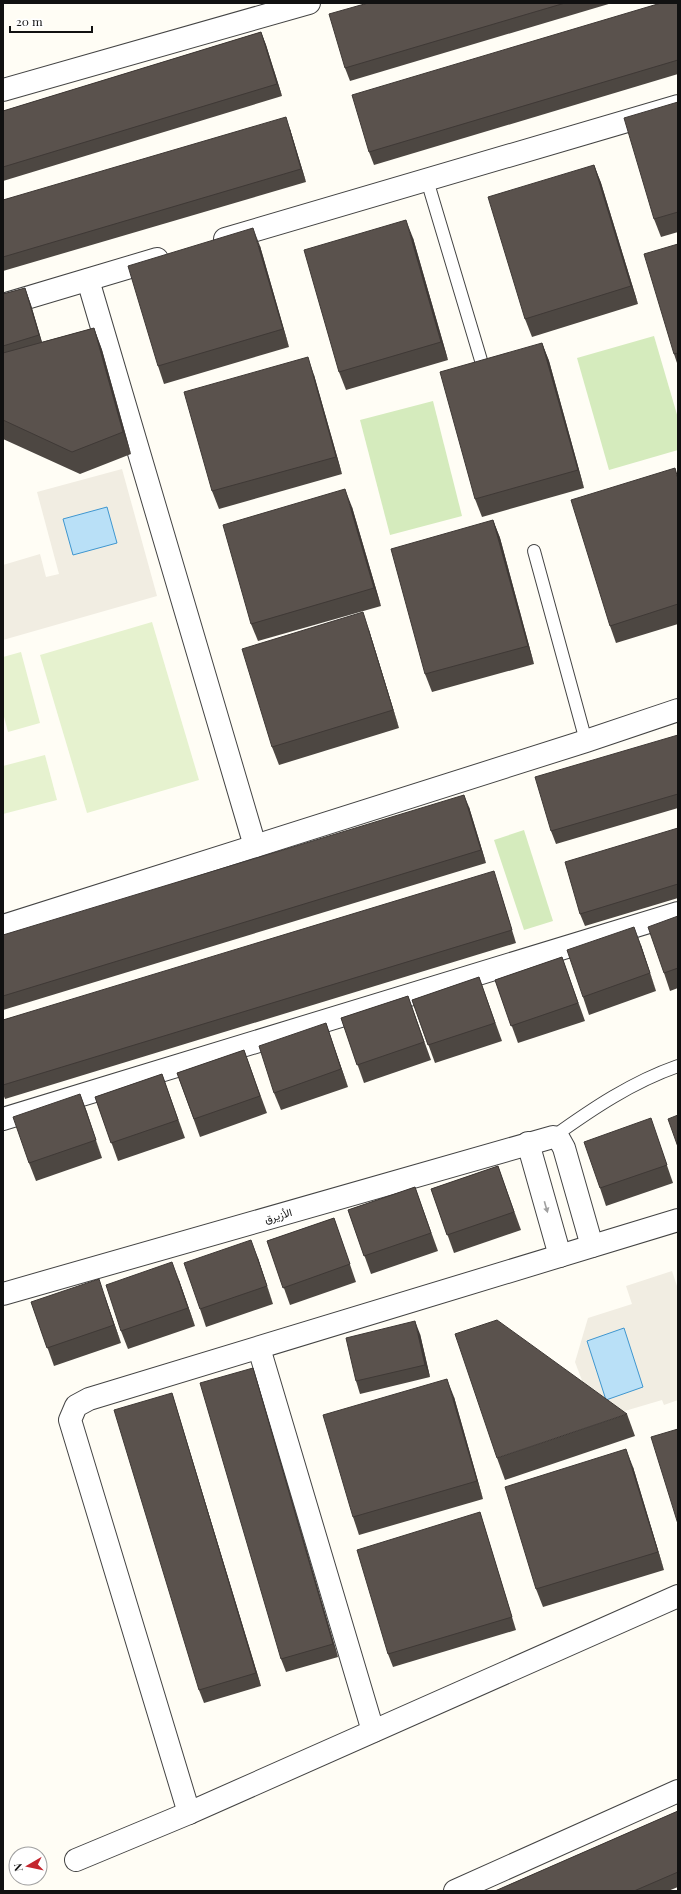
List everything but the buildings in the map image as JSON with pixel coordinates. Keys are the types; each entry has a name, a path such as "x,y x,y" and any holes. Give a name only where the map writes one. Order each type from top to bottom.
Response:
{"street":[{"path":"3,90 309,3"},
{"path":"208,244 678,106"},
{"path":"3,305 178,253"},
{"path":"88,280 255,846"},
{"path":"3,926 586,741 678,710"},
{"path":"3,1119 678,913"},
{"path":"553,1137 559,1139 564,1148 592,1246"},
{"name":"الأزيرق","path":"3,1294 553,1137"},
{"path":"528,1143 560,1256"},
{"path":"189,1813 70,1420 76,1406 82,1402 678,1220"},
{"path":"259,1348 374,1731"},
{"path":"76,1860 189,1813 678,1596"},
{"path":"455,1891 678,1791"}],"lane":[{"path":"427,180 482,367"},
{"path":"534,551 586,741"},
{"path":"553,1137 593,1109 629,1088 678,1066"}],"green space":[{"path":"654,336 678,418 678,450 609,470 577,358"},
{"path":"433,401 462,516 390,535 360,420"},
{"path":"152,622 199,780 87,813 40,655"},
{"path":"21,652 40,723 8,732 3,713 3,657"},
{"path":"45,755 57,800 3,814 3,766"},
{"path":"524,830 553,921 524,930 494,840"}],"shaded area":[{"path":"122,469 157,596 3,640 3,565 40,554 46,577 59,574 37,492"},
{"path":"672,1271 678,1289 678,1400 664,1405 662,1400 618,1413 586,1391 575,1362 588,1318 632,1304 626,1286"}],"water":[{"path":"107,507 117,543 73,555 63,519"},
{"path":"624,1328 643,1387 606,1400 587,1341"}]}
